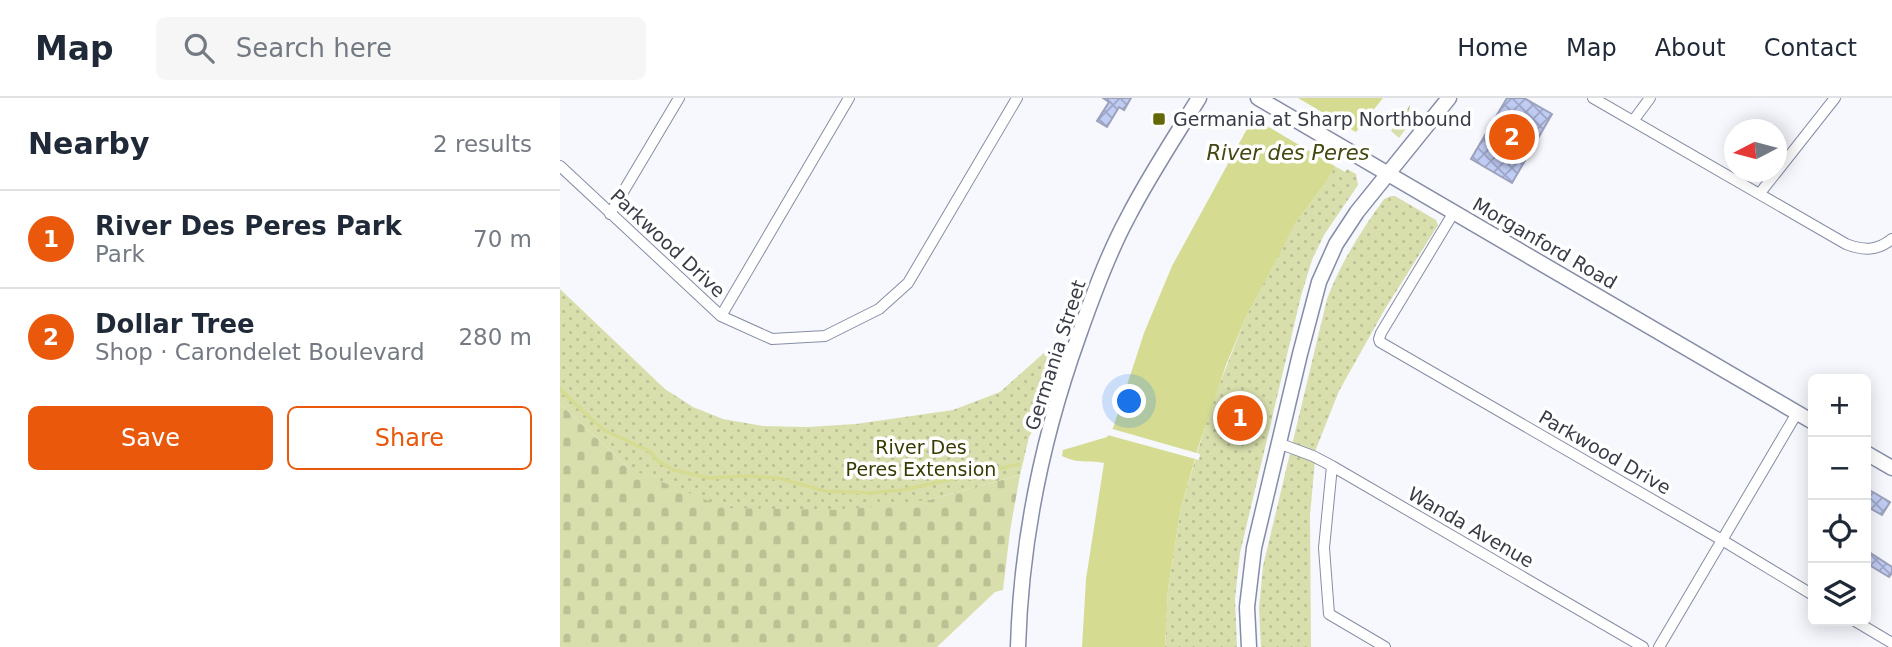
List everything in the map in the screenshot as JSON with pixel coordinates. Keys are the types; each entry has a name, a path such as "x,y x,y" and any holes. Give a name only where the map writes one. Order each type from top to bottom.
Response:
{"main road":[{"name":"Germania Street","path":"1018,647 1024,562 1032,513 1050,426 1071,357 1126,219 1199,98"},
{"name":"Morganford Road","path":"1258,98 1808,419"},
{"path":"1249,647 1247,607 1251,567 1278,443 1319,282 1343,231 1450,98"},
{"path":"1871,456 1892,468"}],"street":[{"path":"610,214 679,98"},
{"path":"721,316 849,98"},
{"name":"Parkwood Drive","path":"560,166 721,316 772,339 825,336 880,309 908,283 1017,98"},
{"path":"1594,98 1846,244 1860,249 1874,249 1892,239"},
{"path":"1633,121 1650,98"},
{"path":"1760,193 1835,98"},
{"name":"Parkwood Drive","path":"1454,212 1379,339 1383,344 1808,592"},
{"path":"1659,647 1797,413"},
{"name":"Wanda Avenue","path":"1278,443 1332,466 1643,647"},
{"path":"1332,466 1324,548 1329,614 1385,647"},
{"path":"1863,626 1892,643"}],"green space":[{"path":"1410,105 1409,113 1414,118 1399,138 1391,131"},
{"path":"1335,166 1356,174 1358,185 1324,235 1312,260 1301,296 1240,553 1235,599 1237,647 1165,647 1168,589 1181,508 1212,403 1246,317 1273,263 1295,224"},
{"path":"1391,196 1436,220 1438,225 1385,309 1339,391 1316,449 1310,515 1311,647 1261,647 1259,608 1263,566 1327,299 1360,235 1384,199"},
{"name":"River Des Peres Extension","path":"560,289 665,389 693,407 723,419 763,426 856,424 953,410 1000,392 1045,352 1053,354 1020,475 929,500 841,510 726,508 630,469 560,404"},
{"path":"560,404 630,469 929,500 1020,475 1003,590 995,592 937,647 560,647"}],"water":[{"name":"River des Peres","path":"1269,98 1383,98 1356,132 1324,185 1295,224 1246,317 1226,365 1181,508 1168,589 1165,647 1082,647 1086,579 1104,463 1068,459 1062,456 1063,450 1107,437 1113,428 1144,333 1172,266 1253,118"}],"pier":[{"path":"1264,98 1298,98 1359,134 1338,168 1250,116"},
{"path":"1109,428 1200,454 1199,460 1104,434"}],"building":[{"path":"1103,98 1131,98 1124,110 1119,107 1107,127 1097,121 1109,102"},
{"path":"1507,98 1524,98 1552,114 1512,183 1471,159"},
{"path":"1871,491 1890,502 1882,515 1871,509"},
{"path":"1871,553 1892,567 1889,577 1871,566"}],"waterway":[{"path":"560,389 604,430 649,451 658,461 673,470 710,478 778,478 825,491 870,493 903,490 1019,464"}],"place":[{"name":"Germania at Sharp Northbound","path":"1159,119"},
{"name":"Dollar Tree","path":"1512,137"},
{"name":"River Des Peres Park","path":"1240,418"}]}
